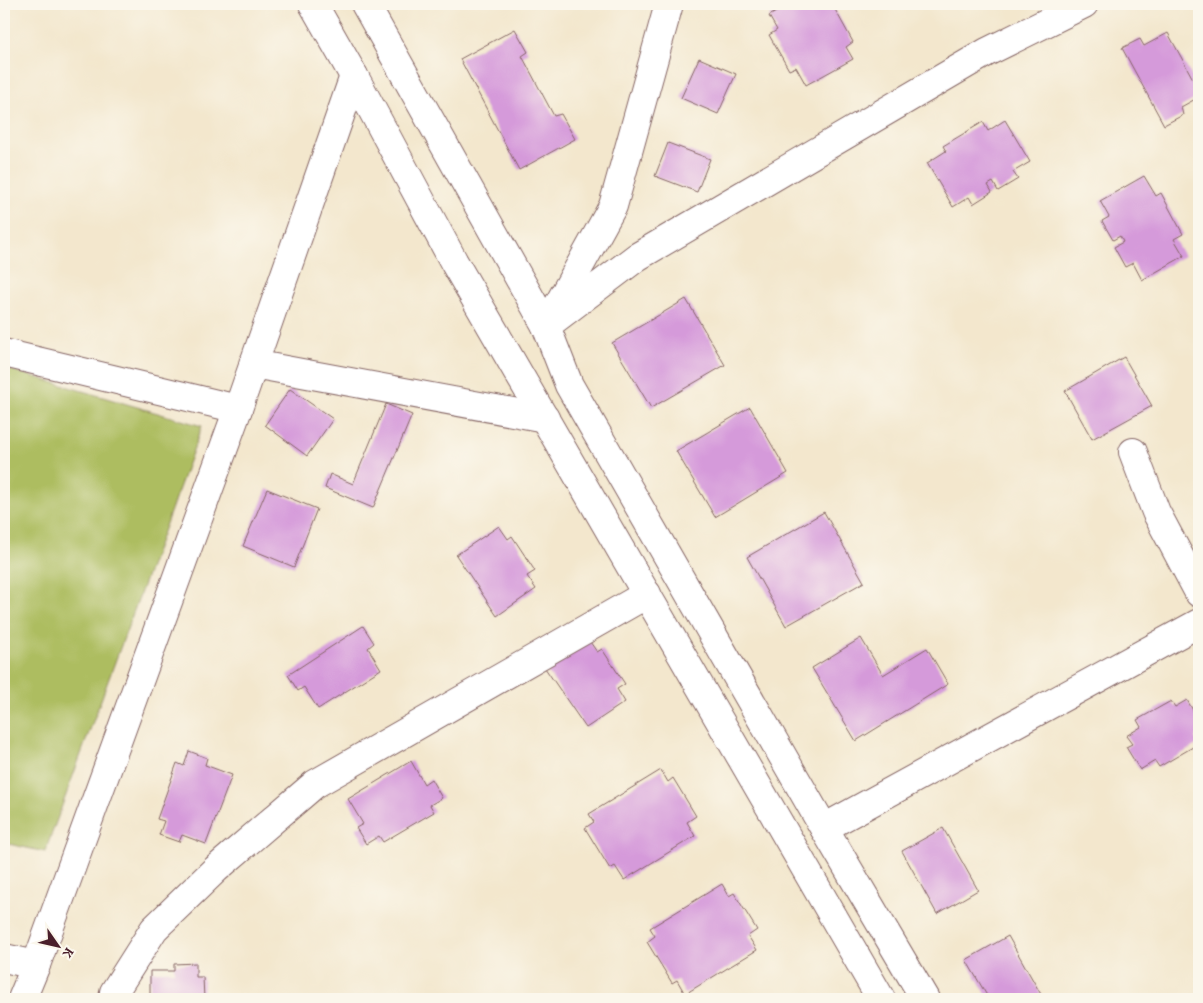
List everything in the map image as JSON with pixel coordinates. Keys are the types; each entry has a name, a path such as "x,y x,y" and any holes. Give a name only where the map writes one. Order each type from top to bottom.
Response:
{"street":[{"path":"313,4 454,262 881,999"},
{"path":"365,4 546,326 569,385 824,828 925,999"},
{"path":"546,326 613,206 669,4"},
{"path":"546,326 637,257 987,52 1084,4"},
{"path":"22,999 238,409 354,76"},
{"path":"4,353 238,409"},
{"path":"253,364 545,418"},
{"path":"1133,452 1156,512 1199,593"},
{"path":"113,999 114,992 154,929 216,869 315,784 647,594"},
{"path":"824,828 1199,623"},
{"path":"4,958 36,965"}],"green space":[{"path":"4,368 202,426 45,852 4,843"}],"building":[{"path":"790,4 822,4 824,7 832,4 853,42 846,47 853,59 806,85 796,67 789,70 769,35 777,30 769,16"},
{"path":"515,29 528,52 522,56 554,116 561,114 575,139 519,170 460,59"},
{"path":"1168,33 1199,90 1199,97 1181,107 1183,115 1164,125 1122,48 1140,39 1144,46"},
{"path":"699,58 736,74 718,114 681,98"},
{"path":"1005,120 1030,162 1013,172 1018,179 998,191 993,182 988,185 992,192 973,204 969,197 953,207 927,163 946,151 943,146 983,122 988,131"},
{"path":"668,143 710,159 697,192 655,176"},
{"path":"1144,176 1156,196 1161,193 1183,234 1174,239 1184,256 1142,280 1133,263 1125,267 1114,247 1123,242 1120,236 1113,240 1102,221 1109,217 1100,201"},
{"path":"686,299 725,365 651,408 612,343"},
{"path":"1124,357 1152,406 1092,439 1065,391"},
{"path":"290,389 333,419 307,456 265,425"},
{"path":"386,404 412,415 373,508 325,488 330,474 353,484"},
{"path":"750,407 788,473 715,517 676,451"},
{"path":"267,489 317,509 294,567 243,546"},
{"path":"824,512 864,582 786,626 747,557"},
{"path":"499,526 508,539 512,536 535,571 527,576 536,589 497,616 456,555"},
{"path":"363,626 374,643 368,648 381,669 318,709 304,687 298,691 288,675"},
{"path":"861,638 883,675 927,648 948,684 856,741 812,668"},
{"path":"588,639 597,652 602,649 625,684 617,689 625,702 586,728 545,668"},
{"path":"1187,700 1194,712 1199,709 1199,734 1195,737 1198,744 1159,767 1155,761 1140,770 1126,747 1132,744 1126,736 1141,727 1137,720 1171,701 1175,707"},
{"path":"189,751 207,758 205,765 232,775 206,844 182,835 179,842 159,835 164,821 157,819 177,763 184,766"},
{"path":"411,761 424,784 431,779 442,798 430,805 434,812 383,842 379,836 366,844 356,828 363,824 348,799"},
{"path":"661,770 668,782 673,778 696,816 687,822 695,836 624,880 615,866 610,869 585,828 594,822 589,814"},
{"path":"943,828 978,890 937,914 902,851"},
{"path":"722,884 729,896 734,893 757,930 748,936 757,950 685,994 677,980 672,983 647,942 655,936 650,928"},
{"path":"1008,936 1043,998 989,999 966,960"},
{"path":"196,963 196,977 203,977 204,999 150,999 150,971 174,971 174,964"}]}
